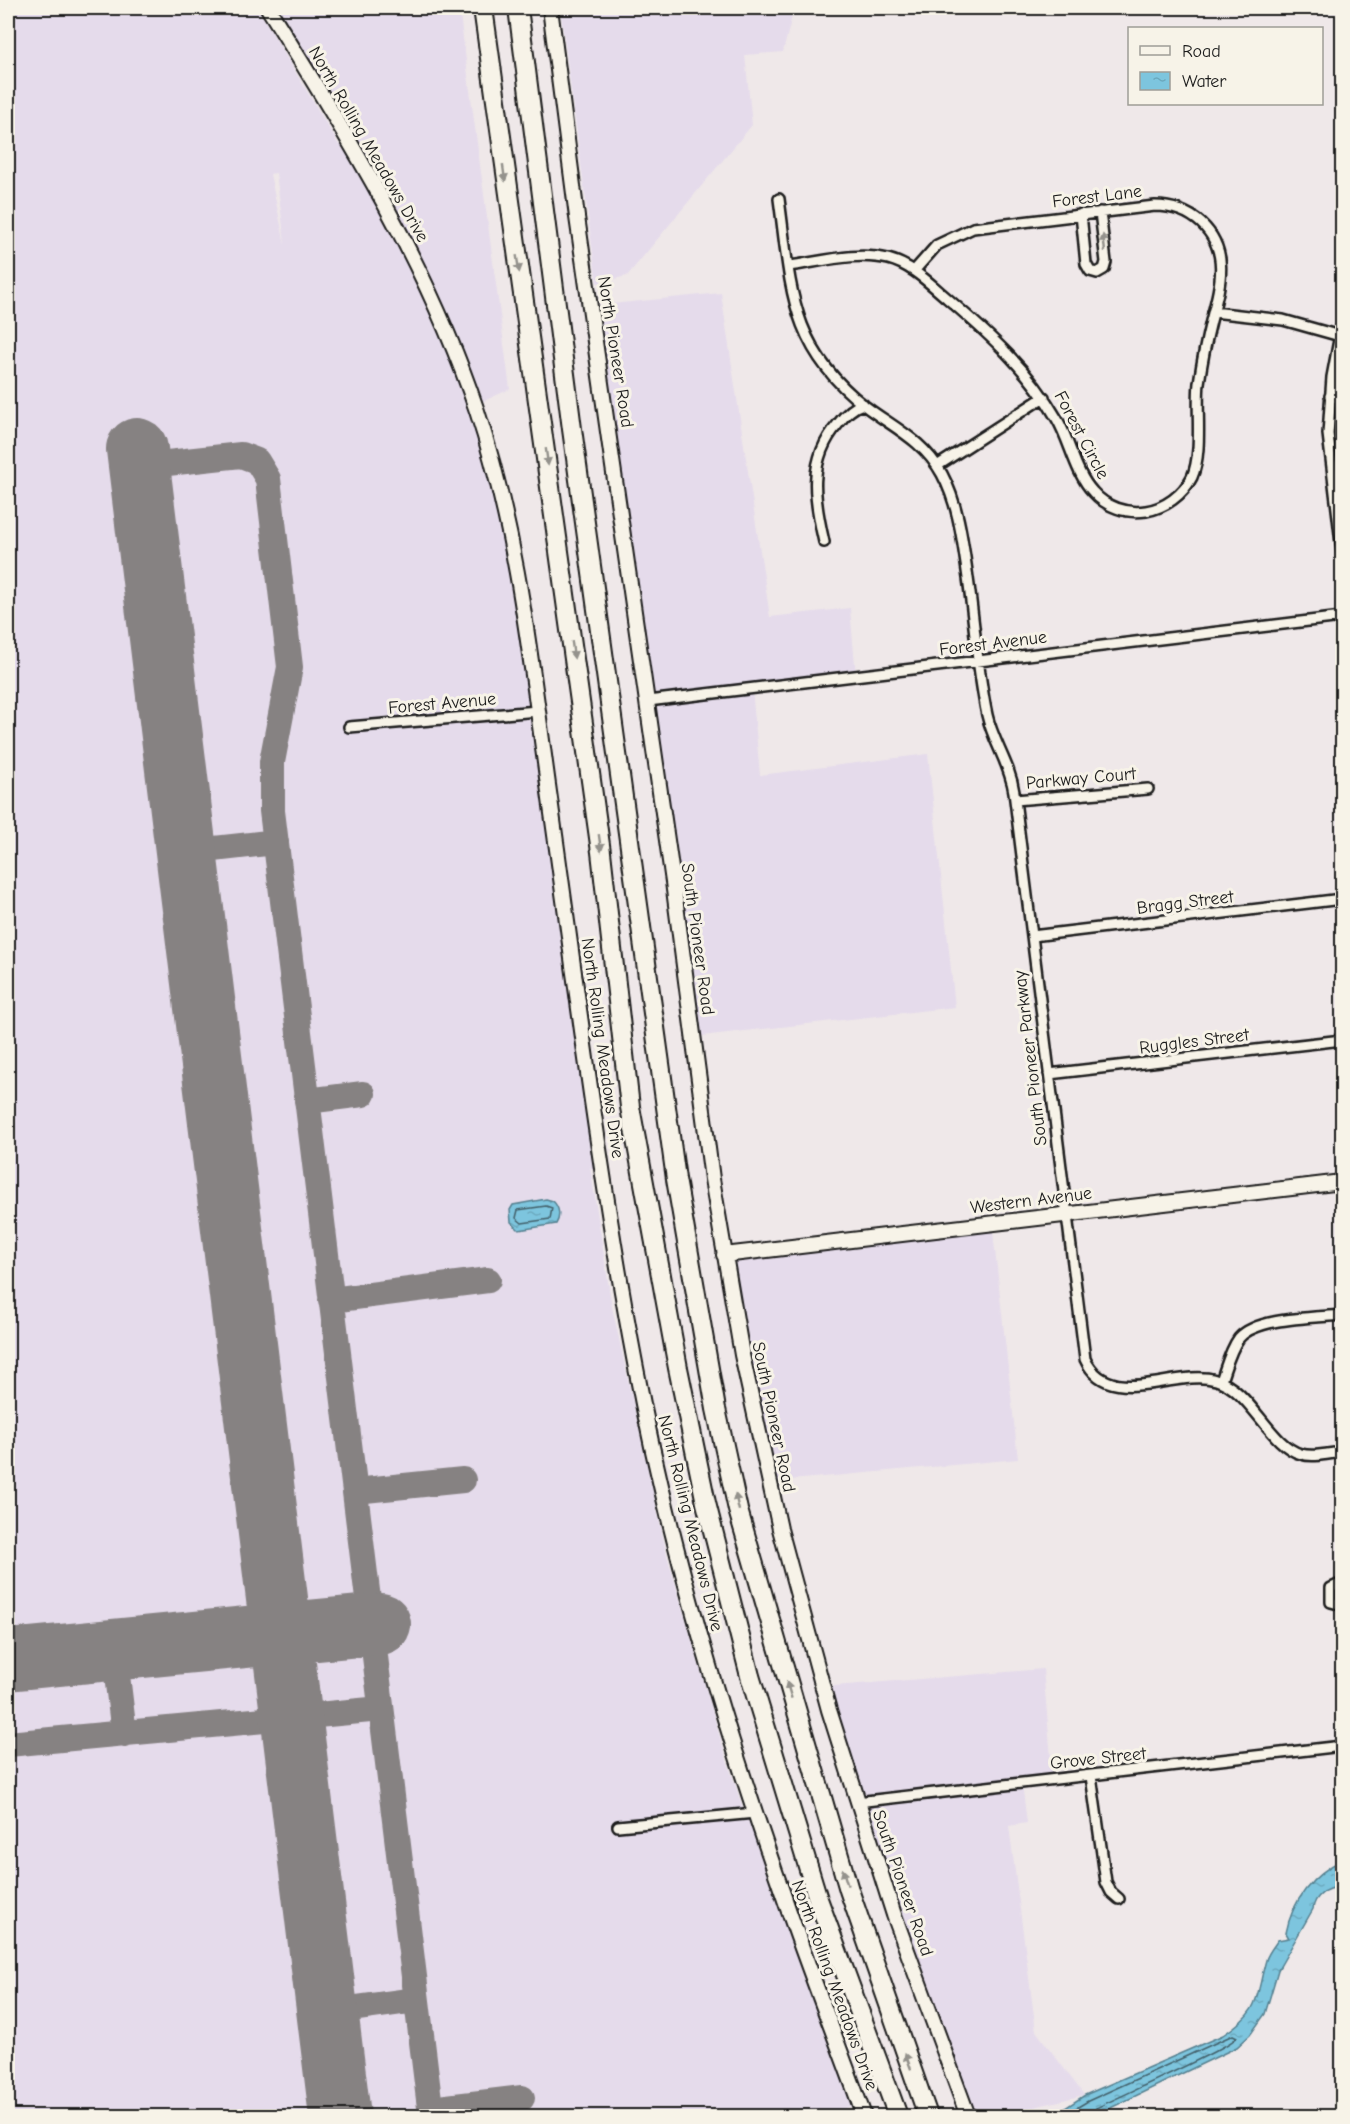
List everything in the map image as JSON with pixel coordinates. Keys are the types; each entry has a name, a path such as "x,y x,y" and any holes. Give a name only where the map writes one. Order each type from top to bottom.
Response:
{"highway":[{"path":"476,8 500,140"},
{"path":"483,8 601,852 630,1107 678,1368 706,1503 750,1676 818,1899 898,2116"},
{"path":"518,8 572,429 676,1179 716,1408 738,1510 849,1890 928,2116"}],"main road":[{"name":"North Rolling Meadows Drive","path":"268,8 358,155 431,293 461,366 491,455 510,530 522,592 602,1168 634,1362 660,1486 712,1680 755,1814 864,2116"},
{"name":"North Pioneer Road","path":"550,8 577,218 648,701"},
{"name":"South Pioneer Road","path":"648,701 724,1255 751,1397 780,1529 818,1674 857,1802 910,1961 968,2116"},
{"name":"Western Avenue","path":"724,1255 1342,1182"}],"street":[{"name":"South Pioneer Parkway","path":"779,199 796,314 808,342 832,376 863,404 912,436 937,466 950,492 959,522 988,718 1008,766 1016,800 1083,1353 1093,1372 1107,1382 1122,1385 1205,1378 1221,1381"},
{"name":"Forest Lane","path":"914,271 935,248 963,232 987,226 1165,206 1184,212 1199,222 1214,239 1221,258 1221,279 1214,312"},
{"path":"1081,214 1086,264 1090,271 1097,273 1104,269 1106,262 1100,212"},
{"name":"Forest Circle","path":"789,266 867,256 893,260 914,271 999,343 1044,397 1066,435 1084,479 1097,497 1113,507 1128,511 1144,512 1162,506 1184,489 1196,464 1199,384 1214,312"},
{"path":"1214,312 1283,320 1340,336"},
{"path":"1342,324 1330,396 1330,459 1342,552"},
{"path":"1330,396 1342,398"},
{"path":"937,466 1044,397"},
{"path":"824,542 814,496 817,462 834,428 850,411 863,404"},
{"name":"Forest Avenue","path":"648,701 1342,617"},
{"name":"Forest Avenue","path":"349,727 538,711"},
{"name":"Parkway Court","path":"1016,800 1149,789"},
{"name":"Bragg Street","path":"1032,936 1342,899"},
{"name":"Ruggles Street","path":"1049,1074 1342,1040"},
{"path":"1342,1315 1264,1324 1250,1329 1236,1343 1221,1381 1236,1392 1293,1450 1311,1455 1342,1452"},
{"path":"1342,1583 1332,1588 1330,1592 1331,1602 1342,1605"},
{"name":"Grove Street","path":"857,1802 1342,1746"},
{"path":"1091,1776 1106,1882 1111,1892 1119,1899"},
{"path":"618,1826 755,1814"}],"shaded area":[{"path":"8,8 459,8 510,389 475,405 498,481 604,1186 590,1166 612,1307 667,1555 725,1754 745,1814 755,1813 859,2104 818,2116 8,2116","holes":["272,14 349,141 339,145 264,19","276,173 285,243 285,244 270,174"]},
{"path":"560,8 794,8 783,52 745,55 752,125 627,276 597,283"},
{"path":"721,293 770,617 850,608 856,676 752,689 760,775 928,754 955,1007 693,1037 591,306"},
{"path":"992,1223 1018,1459 769,1482 724,1255"},
{"path":"1043,1669 1053,1780 1022,1783 1027,1823 1009,1826 1036,2031 1084,2095 997,2116 968,2116 822,1687"}],"water":[{"path":"546,1199 553,1201 557,1206 559,1215 556,1224 519,1230 511,1222 510,1210 513,1205"},
{"path":"1342,1860 1342,1886 1328,1890 1317,1899 1278,1970 1265,2014 1250,2035 1237,2047 1094,2116 1053,2116 1085,2095 1223,2035 1236,2026 1245,2018 1255,2002 1270,1952 1278,1940 1289,1938 1286,1933 1289,1921 1305,1890 1322,1873"}],"taxiway":[{"path":"140,466 241,455 257,461 268,479 290,667 272,762 272,811 431,2116"},
{"path":"187,852 276,842"},
{"path":"307,1101 363,1094"},
{"path":"331,1300 488,1280"},
{"path":"355,1491 463,1480"},
{"path":"114,1650 124,1734"},
{"path":"8,1744 381,1709"},
{"path":"328,2012 416,2000"},
{"path":"430,2109 522,2098"}],"runway":[{"path":"137,449 340,2116"},
{"path":"8,1660 380,1624"}]}
